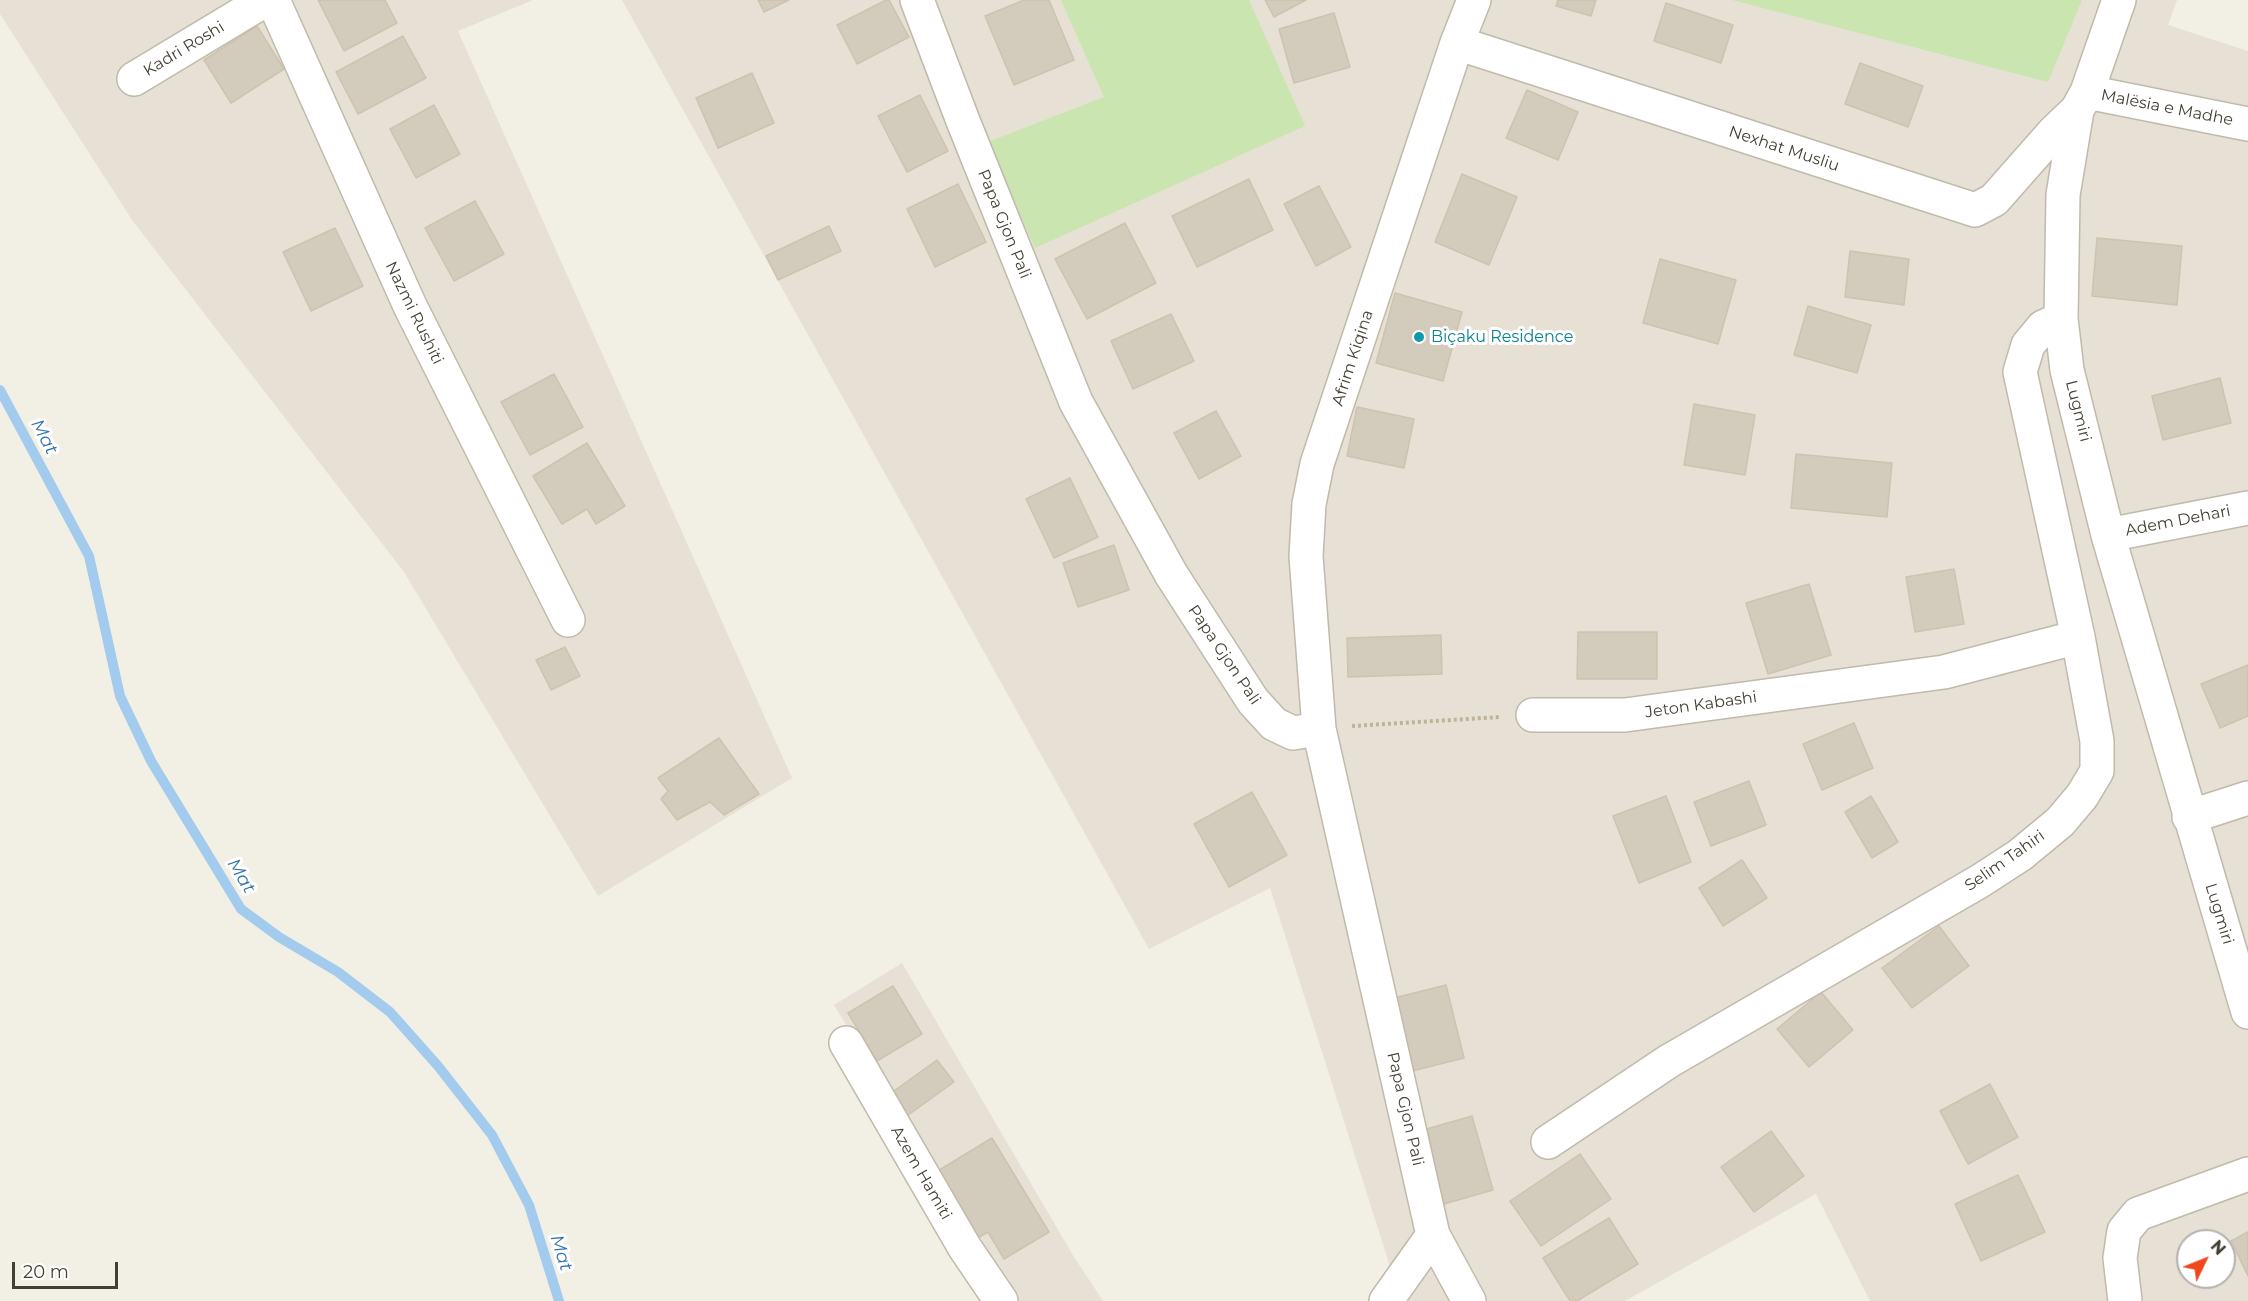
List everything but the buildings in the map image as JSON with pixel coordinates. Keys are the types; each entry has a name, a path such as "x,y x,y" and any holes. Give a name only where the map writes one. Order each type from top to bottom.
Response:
{"street":[{"name":"Kadri Roshi","path":"134,80 265,0"},
{"name":"Nazmi Rushiti","path":"273,0 410,306 568,620"},
{"name":"Papa Gjon Pali","path":"917,0 1076,402 1171,574 1253,701 1274,723 1293,733 1319,729 1433,1235 1469,1301"},
{"name":"Afrim Kiqina","path":"1319,729 1306,556 1309,504 1317,464 1457,43 1474,0"},
{"name":"Lugmiri","path":"2119,0 2082,101 2063,195 2061,319 2067,370 2108,535 2189,817 2248,1011"},
{"name":"Nexhat Musliu","path":"1457,43 1975,210 1994,200 2082,101"},
{"name":"Malësia e Madhe","path":"2082,101 2248,124"},
{"name":"Selim Tahiri","path":"1548,1142 1677,1056 1980,881 2020,855 2060,822 2082,796 2097,771 2097,741 2078,637 2020,372 2028,345 2043,327 2061,319"},
{"name":"Adem Dehari","path":"2108,535 2248,508"},
{"name":"Jeton Kabashi","path":"1533,715 1625,715 1944,672 2078,637"},
{"path":"2189,817 2248,798"},
{"name":"Azem Hamiti","path":"846,1043 965,1248 1001,1301"},
{"path":"2125,1301 2120,1258 2124,1231 2138,1214 2248,1174"},
{"path":"1386,1301 1433,1235"}],"path":[{"path":"1319,729 1533,715"}],"shaded area":[{"path":"0,0 533,0 458,31 792,778 598,896 404,572 132,220 0,14"},
{"path":"622,0 2177,0 2168,25 2248,51 2248,1301 1870,1301 1816,1194 1625,1301 1401,1301 1270,888 1149,949"},
{"path":"902,963 1074,1257 1103,1301 1015,1301 834,1005"}],"green space":[{"path":"1061,0 1249,0 1305,126 1035,248 988,142 1104,97"},
{"path":"1732,0 2082,0 2048,82"}],"waterway":[{"name":"Mat","path":"0,390 89,556 120,696 151,761 241,909 279,937 338,972 390,1012 438,1066 492,1135 529,1205 559,1301"}],"place":[{"name":"Biçaku Residence","path":"1419,337"}]}
